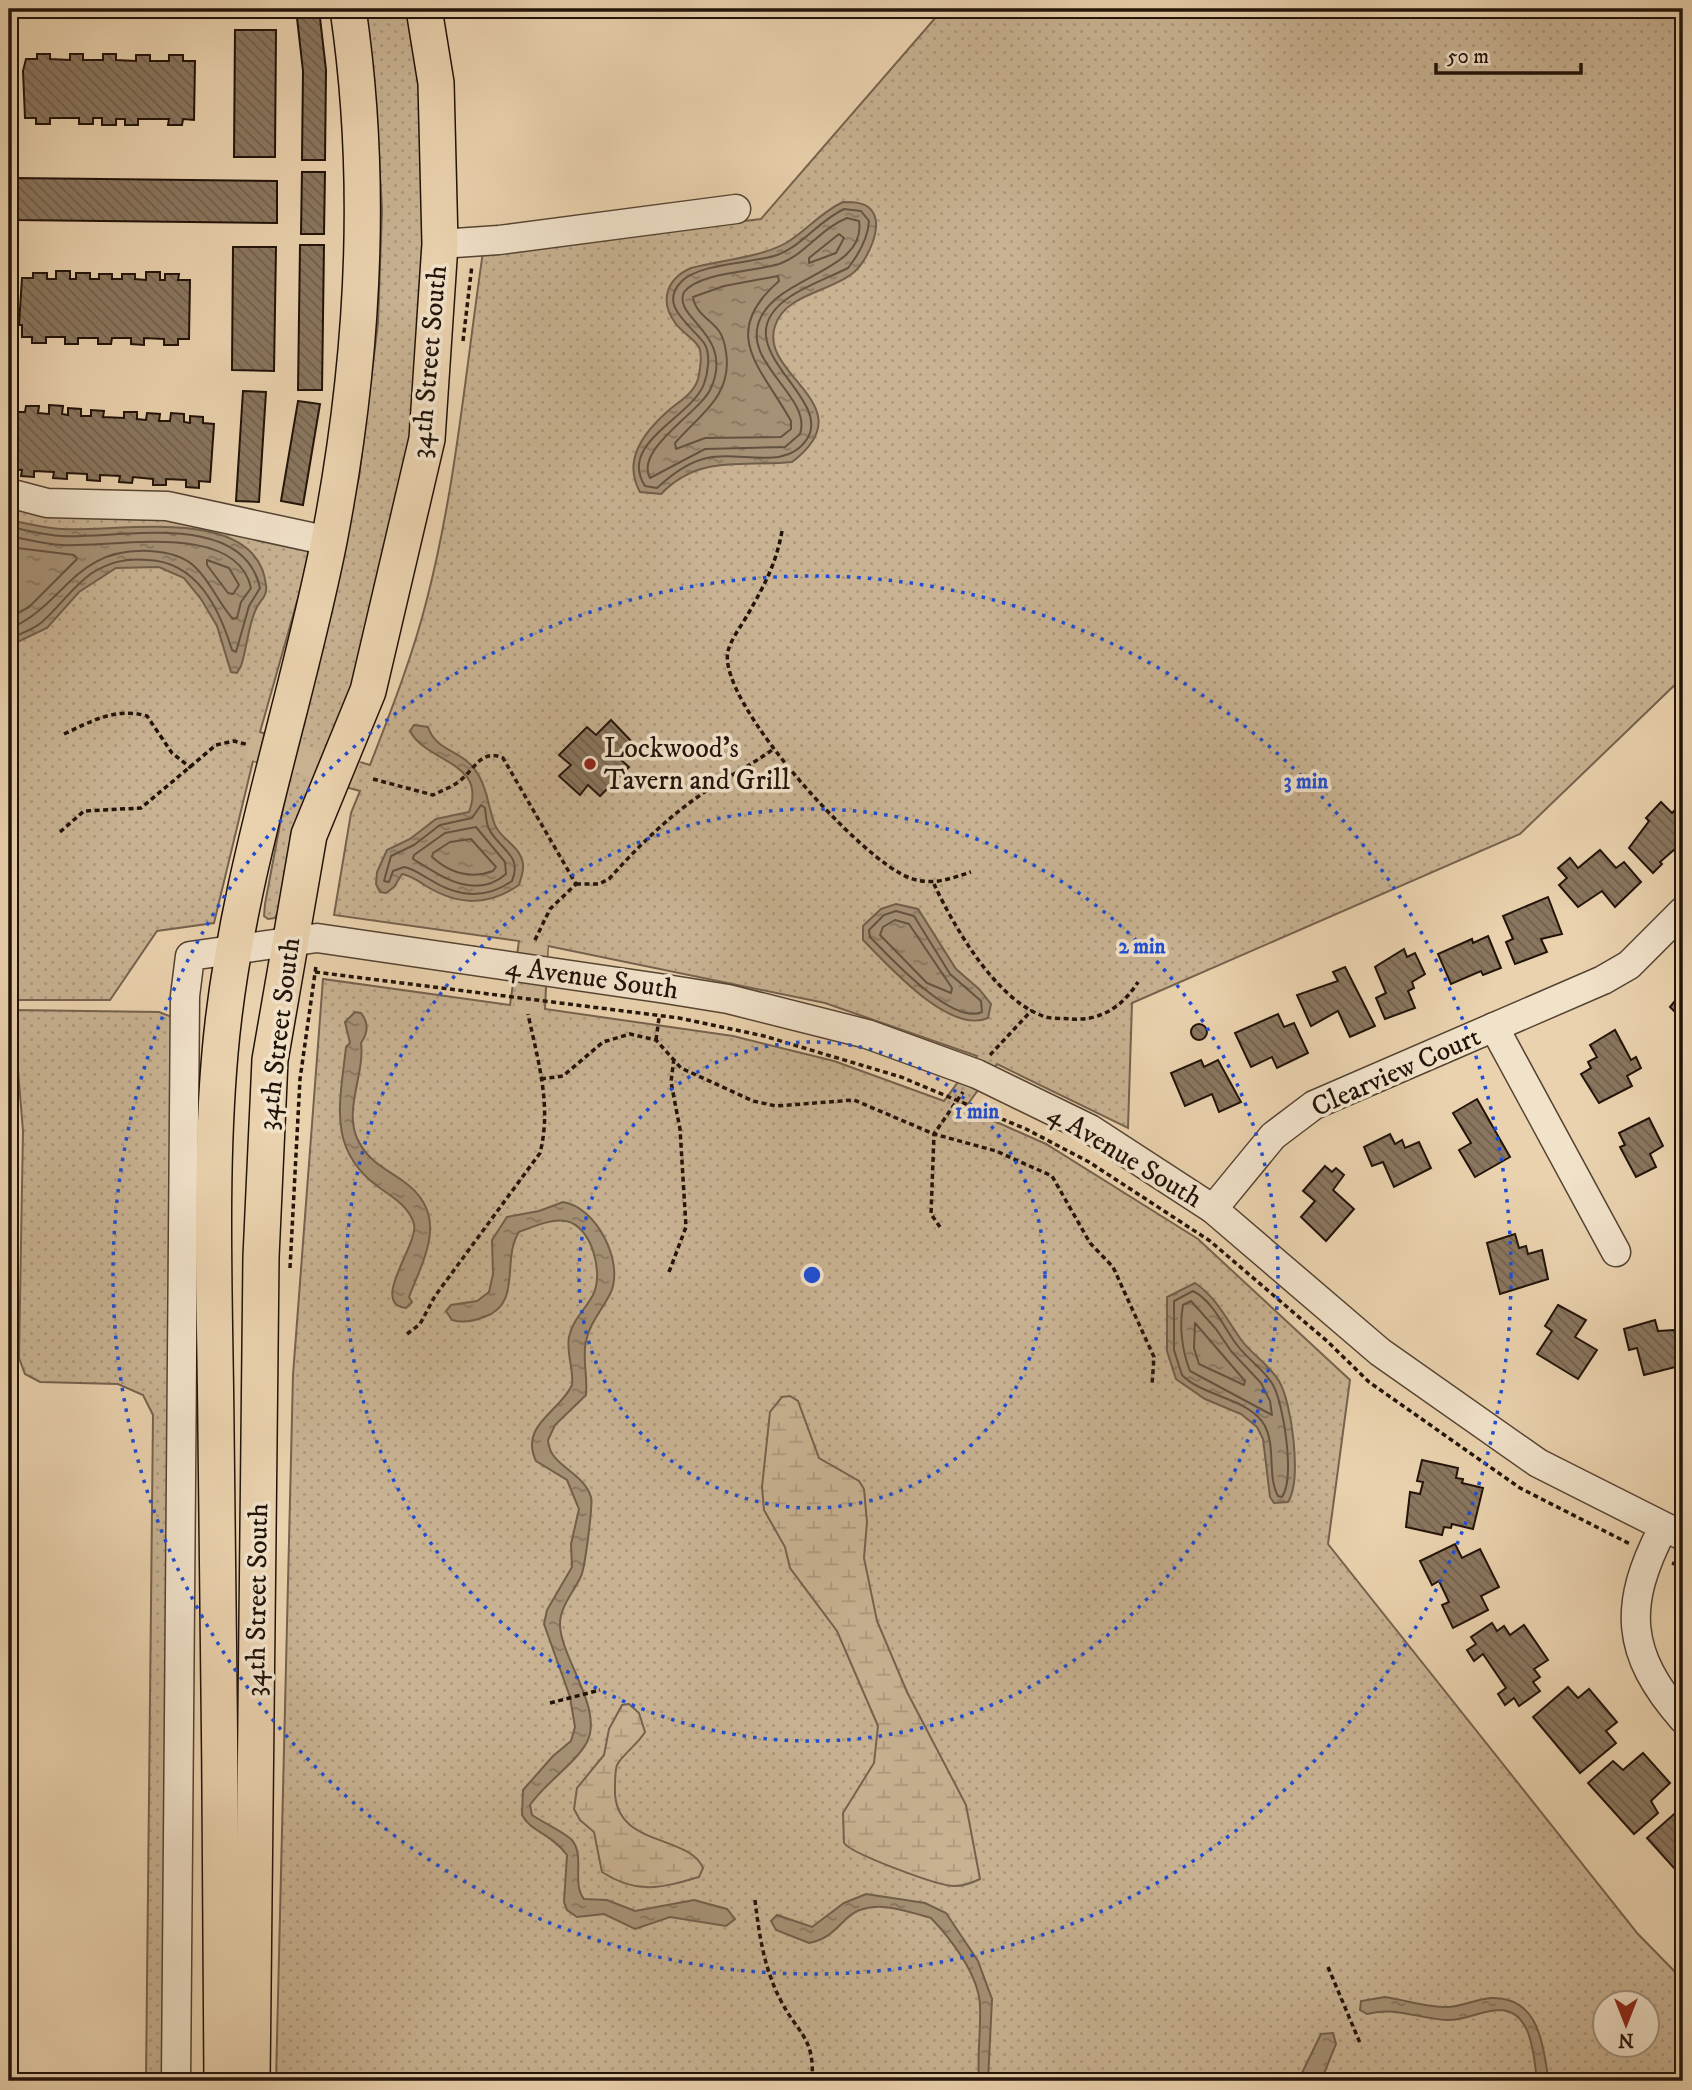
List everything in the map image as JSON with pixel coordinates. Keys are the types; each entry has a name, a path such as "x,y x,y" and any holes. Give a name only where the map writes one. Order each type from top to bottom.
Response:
{"main road":[{"name":"34th Street South","path":"237,2068 214,1224 219,1056 232,949 329,541 355,380 364,232 359,80 348,9"},
{"name":"34th Street South","path":"237,2068 261,1257 270,1060 288,941 309,835 368,691 427,439 440,244 436,83 424,9"}],"street":[{"path":"440,244 489,241 736,209"},
{"path":"9,494 47,503 167,506 329,541"},
{"name":"Clearview Court","path":"1213,1209 1273,1136 1314,1105 1620,970 1683,911"},
{"name":"4 Avenue South","path":"176,2081 186,996 190,956 317,938 666,989 728,999 867,1034 977,1074 1090,1129 1213,1209 1380,1352 1538,1463 1673,1532"},
{"name":"Clearview Court","path":"1494,1027 1616,1252"},
{"path":"1673,1532 1650,1553 1633,1612 1641,1653 1661,1693 1683,1719"}],"path":[{"path":"782,531 775,565 727,652 732,678 772,750 809,792 874,855 908,878 934,884 971,872"},
{"path":"64,734 105,714 132,711 148,716 172,753 191,768"},
{"path":"61,832 84,811 141,808 216,746 234,741 249,744"},
{"path":"534,942 550,909 576,884 599,884 609,880 664,823 715,785 772,750"},
{"path":"373,779 433,795 461,780 481,758 496,755 503,758 576,884"},
{"path":"934,884 951,920 978,961 1022,1006 1047,1017 1089,1020 1117,1007 1138,982"},
{"path":"315,972 679,1018 764,1037 901,1077 1026,1129 1088,1162 1210,1241 1328,1342 1369,1382 1520,1488 1683,1567"},
{"path":"656,1040 666,989"},
{"path":"940,1227 931,1214 934,1134 995,1047 1032,1010"},
{"path":"407,1334 420,1324 435,1296 540,1153 547,1126 528,1014"},
{"path":"541,1079 563,1076 603,1042 630,1034 656,1040 674,1056 681,1068 753,1101 776,1106 854,1100 934,1134 996,1151 1052,1176 1090,1243 1113,1266 1154,1357 1152,1385"},
{"path":"669,1272 686,1227 680,1129 671,1082 674,1056"},
{"path":"550,1703 600,1690"},
{"path":"755,1900 759,1939 780,1999 812,2050 811,2081"},
{"path":"1328,1967 1360,2043"}],"green space":[{"path":"366,9 409,9 421,53 426,320 403,503 333,754 370,765 415,641 437,556 453,470 483,252 761,219 943,9 1683,9 1683,677 1520,834 1132,1003 1128,1128 997,1064 965,1108 1046,1144 1198,1239 1350,1380 1328,1544 1638,1934 1683,1980 1683,2081 276,2081 293,1375 323,979 510,1005 519,941 334,915 351,813 360,791 321,780 281,905 275,918 268,919 264,916 265,904 290,771 253,761 214,923 157,931 110,1000 9,1000 9,488 317,531 260,732 295,743 359,477 378,323 382,210 376,105","holes":["548,946 825,1003 977,1056 944,1101 834,1061 733,1036 545,1009"]},
{"path":"13,1010 159,1012 177,1019 168,2081 146,2081 153,1415 143,1395 118,1384 40,1382 25,1374 19,1358 23,1131"},
{"path":"790,1396 798,1401 819,1458 859,1481 864,1489 867,1522 864,1558 877,1621 907,1692 966,1805 980,1879 974,1882 954,1886 931,1881 896,1869 844,1843 843,1813 874,1763 878,1726 837,1631 790,1568 785,1547 764,1510 762,1487 770,1412 782,1397"},
{"path":"629,1704 639,1713 645,1732 617,1765 617,1807 625,1820 638,1830 695,1857 703,1868 699,1877 661,1886 638,1887 602,1872 594,1832 580,1820 574,1809 577,1788 604,1755 609,1729 622,1705"}],"water":[{"path":"843,202 863,204 872,211 876,226 868,253 853,273 788,307 775,326 774,344 781,360 815,407 819,424 812,442 792,462 706,468 675,481 661,494 640,492 633,469 638,447 651,428 693,388 700,367 699,347 676,324 668,308 671,285 691,268 752,255 786,243"},
{"path":"9,520 62,529 181,528 212,532 238,542 257,559 266,589 253,616 237,673 231,672 217,626 201,599 184,578 159,567 116,568 79,592 47,628 9,646"},
{"path":"414,725 428,727 441,745 465,760 476,772 484,786 495,825 521,857 523,869 519,885 485,900 462,900 438,893 402,874 394,887 386,893 380,892 376,884 377,872 387,850 410,839 436,819 469,812 473,795 470,782 463,772 418,742 410,731"},
{"path":"896,904 918,909 956,969 979,989 991,1004 988,1018 972,1021 938,1007 903,980 863,940 863,926 881,909"},
{"path":"355,1012 361,1013 367,1028 361,1043 354,1103 357,1138 371,1158 417,1194 426,1207 430,1221 427,1251 409,1297 412,1302 406,1308 396,1304 392,1296 398,1272 414,1233 412,1218 404,1207 361,1171 350,1156 340,1123 346,1047 350,1043 345,1022"},
{"path":"563,1202 575,1206 596,1224 610,1251 614,1279 611,1292 586,1341 586,1395 555,1425 548,1440 554,1456 581,1481 591,1497 583,1571 565,1605 560,1624 567,1652 586,1699 591,1729 582,1750 530,1805 532,1815 571,1839 578,1853 579,1885 584,1899 607,1900 635,1911 694,1900 727,1909 735,1919 726,1926 670,1917 635,1929 604,1914 577,1917 567,1910 564,1902 567,1855 530,1825 522,1815 523,1790 553,1756 571,1741 575,1727 570,1697 544,1624 547,1610 572,1567 571,1544 579,1509 567,1480 536,1461 532,1449 537,1428 572,1385 569,1337 596,1286 596,1264 589,1241 575,1225 561,1220 519,1232 511,1255 507,1292 496,1311 464,1321 452,1320 446,1311 451,1305 477,1301 489,1292 493,1274 492,1240 507,1217 539,1211"},
{"path":"1195,1283 1215,1302 1242,1341 1275,1375 1284,1392 1295,1460 1292,1491 1288,1502 1274,1503 1270,1497 1263,1439 1257,1427 1241,1414 1205,1399 1176,1379 1167,1351 1167,1297"},
{"path":"866,1894 925,1903 946,1913 978,1961 992,1999 988,2081 979,2081 980,2006 975,1982 955,1947 931,1918 887,1907 865,1908 855,1912 825,1937 809,1943 776,1930 771,1921 777,1915 812,1927 844,1903"},
{"path":"1385,1997 1441,2007 1491,1998 1508,2000 1520,2006 1536,2026 1549,2081 1537,2081 1530,2038 1519,2018 1511,2012 1493,2010 1447,2020 1387,2011 1367,2014 1360,2010 1361,2001"},
{"path":"1333,2033 1336,2044 1321,2081 1298,2081 1321,2034"}],"building":[{"path":"296,9 319,9 326,70 325,160 302,160 303,71"},
{"path":"235,30 276,30 275,157 234,157"},
{"path":"37,54 50,54 50,59 70,60 70,54 83,54 83,60 103,60 103,54 116,54 116,60 136,61 136,55 150,55 150,61 169,61 169,55 183,55 183,61 195,61 194,120 183,119 182,125 168,125 169,119 138,119 138,125 125,125 125,119 116,119 116,125 102,125 102,118 93,118 93,124 79,124 79,118 50,118 50,124 36,124 36,118 25,118 23,71 26,59 37,59"},
{"path":"302,172 325,172 324,234 301,234"},
{"path":"15,178 277,181 277,223 15,220"},
{"path":"300,245 324,245 322,390 298,390"},
{"path":"233,247 276,247 274,371 232,370"},
{"path":"56,271 70,271 70,279 76,279 76,273 90,273 90,279 99,279 99,274 112,274 112,279 122,279 122,274 135,274 135,279 146,280 146,272 160,272 160,280 165,280 165,274 179,274 178,280 190,280 189,339 178,339 178,345 164,345 164,339 144,338 144,345 131,344 131,338 112,338 111,344 98,344 98,338 78,338 78,344 65,344 65,337 46,337 46,343 32,343 32,337 22,337 22,325 19,325 22,278 33,278 33,273 47,273 47,279 56,279"},
{"path":"243,391 266,392 259,502 236,501"},
{"path":"298,401 320,404 303,505 281,501"},
{"path":"49,405 63,406 62,414 68,415 68,408 81,409 81,416 91,416 91,410 104,411 103,417 124,418 124,412 137,412 137,419 146,420 147,413 160,414 159,421 170,421 171,413 184,414 184,422 190,423 190,416 203,417 203,423 214,424 210,482 199,481 199,488 186,487 186,480 166,479 166,485 153,485 153,479 133,477 132,483 119,482 120,476 100,475 100,481 87,480 87,474 67,473 67,479 53,478 54,472 34,471 34,477 21,476 22,470 10,469 14,412 25,412 26,406 39,406 38,413 49,414"},
{"path":"611,720 634,744 619,758 629,767 600,796 588,785 580,795 559,776 571,765 559,755 587,727 596,735"},
{"path":"1661,802 1672,813 1677,808 1683,814 1683,842 1660,862 1662,864 1653,873 1629,848 1649,821 1646,818"},
{"path":"1600,850 1616,868 1624,862 1641,882 1615,907 1602,891 1578,907 1559,885 1567,878 1558,868 1570,858 1578,868"},
{"path":"1548,897 1562,934 1541,939 1547,952 1515,964 1506,942 1513,939 1503,916"},
{"path":"1488,936 1501,968 1483,975 1481,971 1451,984 1438,954 1472,939 1473,943"},
{"path":"1404,949 1407,957 1415,953 1425,974 1412,982 1414,988 1408,991 1415,1008 1385,1019 1376,998 1386,993 1375,967"},
{"path":"1345,967 1375,1026 1350,1037 1338,1011 1311,1026 1297,995 1338,981 1333,972"},
{"path":"1683,991 1683,1020 1670,1007"},
{"path":"1278,1014 1284,1027 1294,1023 1308,1053 1277,1068 1272,1057 1251,1067 1235,1033"},
{"path":"1199,1024 1207,1032 1199,1040 1191,1032"},
{"path":"1615,1030 1631,1060 1636,1057 1641,1068 1627,1076 1632,1086 1599,1103 1581,1074 1591,1068 1588,1062 1597,1057 1590,1045"},
{"path":"1201,1060 1204,1067 1218,1060 1241,1102 1219,1112 1212,1094 1185,1106 1171,1073"},
{"path":"1477,1099 1510,1157 1475,1177 1459,1150 1471,1143 1453,1113"},
{"path":"1649,1118 1663,1146 1650,1154 1656,1167 1636,1177 1620,1147 1625,1145 1619,1133"},
{"path":"1390,1134 1395,1144 1402,1140 1405,1148 1419,1142 1431,1168 1394,1187 1383,1162 1372,1166 1364,1147"},
{"path":"1325,1166 1332,1172 1336,1168 1344,1175 1333,1190 1354,1209 1326,1241 1301,1217 1315,1201 1303,1191"},
{"path":"1515,1234 1519,1248 1526,1246 1528,1254 1542,1250 1548,1279 1500,1294 1487,1243"},
{"path":"1558,1305 1586,1320 1575,1337 1597,1350 1578,1379 1537,1354 1552,1331 1545,1326"},
{"path":"1655,1320 1658,1331 1674,1330 1683,1365 1644,1375 1637,1348 1629,1350 1624,1329"},
{"path":"1422,1460 1458,1468 1456,1478 1463,1479 1462,1483 1483,1488 1473,1529 1452,1524 1451,1528 1444,1527 1442,1535 1406,1527 1410,1492 1420,1494 1423,1482 1417,1481"},
{"path":"1455,1544 1462,1558 1480,1549 1499,1587 1481,1596 1488,1610 1453,1628 1442,1605 1449,1602 1439,1581 1432,1585 1420,1561"},
{"path":"1492,1623 1497,1631 1504,1626 1510,1635 1524,1625 1548,1660 1534,1669 1540,1677 1533,1682 1540,1691 1519,1706 1514,1698 1505,1705 1498,1694 1506,1688 1483,1654 1474,1661 1467,1650 1476,1644 1471,1637"},
{"path":"1568,1687 1578,1698 1589,1689 1617,1722 1606,1731 1616,1743 1580,1773 1533,1717"},
{"path":"1643,1753 1670,1783 1651,1801 1658,1813 1634,1834 1588,1783 1613,1761 1623,1770"},
{"path":"1682,1807 1683,1809 1683,1878 1647,1838"}],"tunnel":[{"path":"249,745 373,779"},
{"path":"528,1014 534,942"}],"place":[{"name":"Lockwood's Tavern and Grill","path":"590,764"}]}
